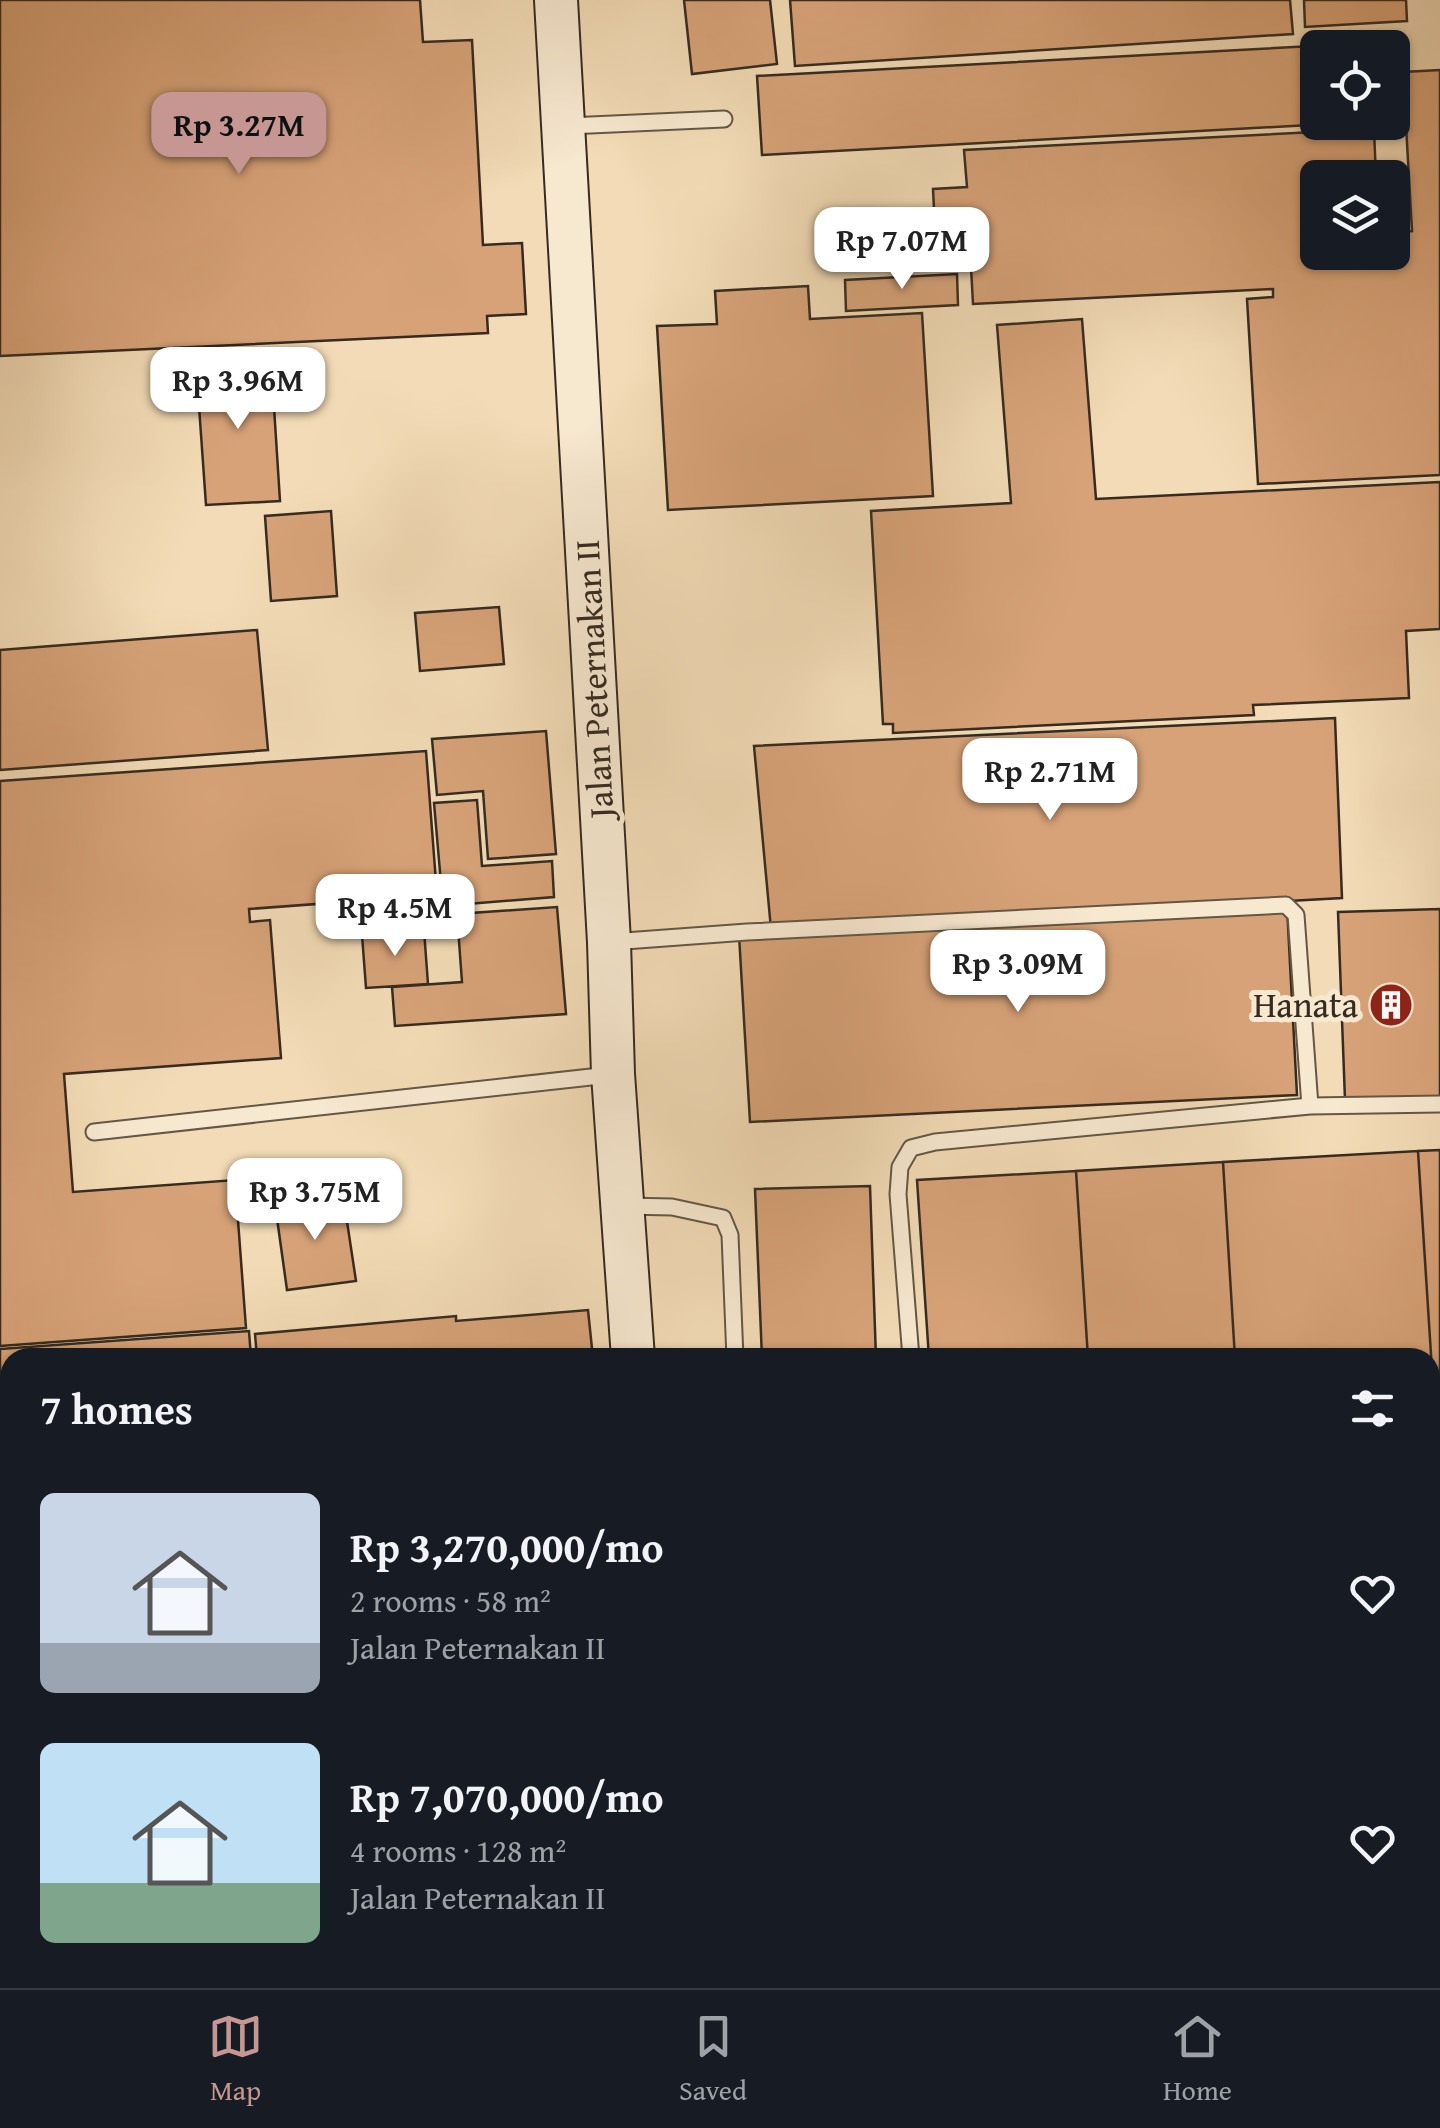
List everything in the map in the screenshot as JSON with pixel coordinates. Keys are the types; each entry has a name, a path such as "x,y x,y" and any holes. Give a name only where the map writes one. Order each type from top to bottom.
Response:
{"street":[{"name":"Jalan Peternakan II","path":"556,0 612,1074 632,1348"}],"lane":[{"path":"564,126 724,119"},
{"path":"608,942 1286,905 1296,916 1310,1106"},
{"path":"94,1132 612,1074"},
{"path":"910,1348 898,1194 900,1168 911,1148 935,1142 1310,1106 1440,1104"},
{"path":"622,1206 672,1207 722,1218 730,1236 735,1348"}],"building":[{"path":"0,0 420,0 423,42 472,40 483,245 522,243 526,314 487,316 488,333 0,356"},
{"path":"684,0 770,0 777,64 692,74"},
{"path":"790,0 1290,0 1293,34 795,66"},
{"path":"1304,0 1406,0 1407,21 1305,27"},
{"path":"1300,47 1300,126 762,155 757,76"},
{"path":"1440,70 1440,475 1258,484 1247,299 1273,297 1273,289 973,304 971,267 937,269 933,189 967,187 964,150 1300,133 1300,140 1374,140 1375,160 1300,160 1300,270 1410,270 1407,140 1410,140 1410,72"},
{"path":"957,274 958,305 846,311 845,280"},
{"path":"808,286 810,319 922,313 933,496 668,510 657,326 717,324 715,291"},
{"path":"1082,319 1096,499 1440,482 1440,629 1406,631 1409,698 1253,705 1254,715 893,733 893,724 883,724 871,511 1011,503 997,325"},
{"path":"271,360 280,501 206,505 196,364"},
{"path":"331,511 337,596 271,601 265,516"},
{"path":"499,607 504,664 420,671 415,613"},
{"path":"257,630 268,750 0,770 0,650"},
{"path":"1335,718 1342,898 771,929 754,746"},
{"path":"546,731 556,854 488,859 483,791 437,795 432,739"},
{"path":"426,751 437,895 249,909 250,922 270,920 281,1058 64,1074 73,1192 235,1180 246,1328 0,1346 0,781"},
{"path":"477,800 482,866 552,861 554,897 443,906 434,803"},
{"path":"557,907 566,1014 395,1026 392,987 462,982 457,914"},
{"path":"1287,907 1297,1095 750,1122 739,935"},
{"name":"Hanata","path":"1440,909 1440,1097 1345,1100 1338,912"},
{"path":"424,930 428,984 366,988 362,935"},
{"path":"1440,1150 1440,1348 1431,1348 1418,1151"},
{"path":"1418,1151 1431,1348 1234,1348 1223,1162"},
{"path":"1223,1162 1234,1348 1087,1348 1076,1171"},
{"path":"1076,1171 1087,1348 928,1348 917,1180"},
{"path":"870,1186 876,1348 762,1348 755,1189"},
{"path":"343,1195 356,1281 287,1290 275,1204"},
{"path":"588,1310 592,1348 256,1348 255,1334 456,1316 456,1321"},
{"path":"249,1331 250,1348 14,1348"}],"place":[{"name":"Hanata","path":"1391,1005"}]}
